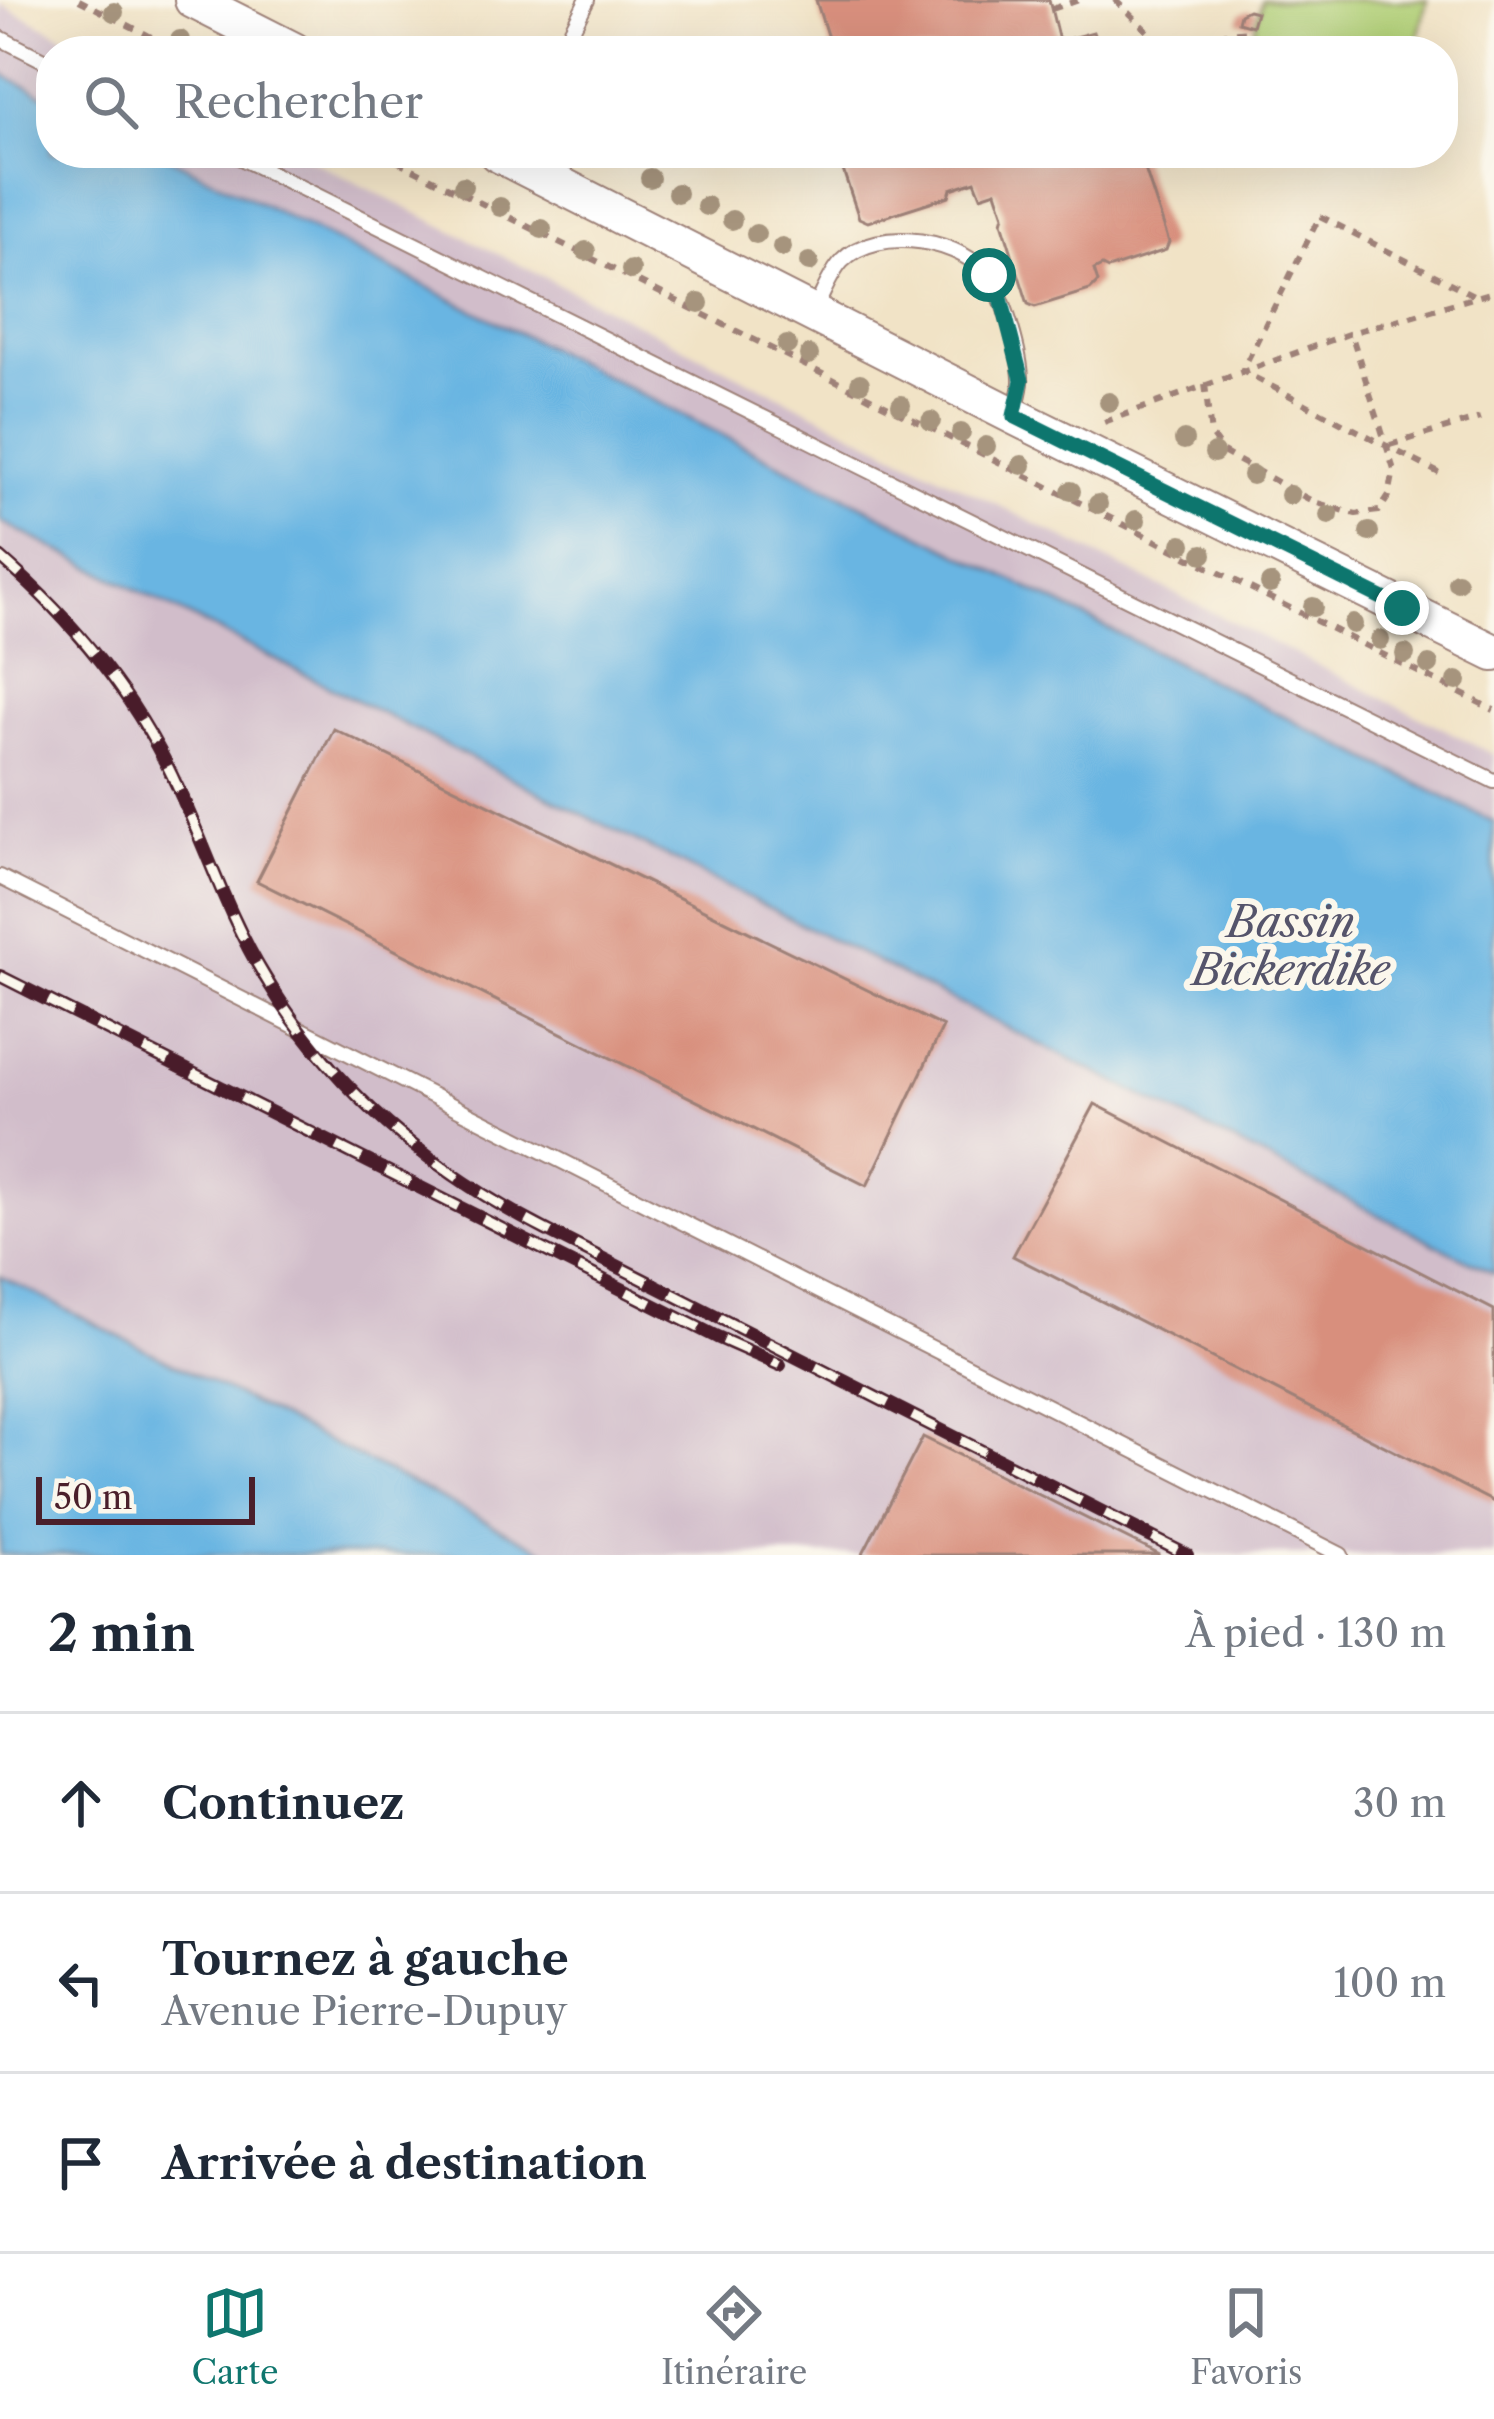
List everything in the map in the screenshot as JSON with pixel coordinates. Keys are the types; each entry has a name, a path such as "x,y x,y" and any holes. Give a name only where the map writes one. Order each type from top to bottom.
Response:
{"street":[{"path":"193,0 264,36"},
{"path":"531,168 1014,416 1494,653"}],"lane":[{"path":"569,36 587,0"},
{"path":"0,38 36,56"},
{"path":"261,168 1494,781"},
{"path":"813,314 847,256 892,240 935,243 989,275 1001,298 1022,380 1014,416"},
{"path":"0,878 1341,1555"}],"path":[{"path":"79,0 150,36"},
{"path":"1052,9 1079,0"},
{"path":"1115,0 1152,36"},
{"path":"1223,36 1251,31"},
{"path":"411,168 1494,710"},
{"path":"1242,370 1320,216 1477,297"},
{"path":"1105,422 1351,333 1494,292"},
{"path":"1204,384 1211,435 1223,452 1314,502 1357,514 1379,511 1389,496 1394,470 1351,333"},
{"path":"1242,370 1439,473"},
{"path":"1387,446 1480,418"}],"shaded area":[{"path":"0,4 63,36 36,36 36,91 0,73"},
{"path":"190,168 327,168 1494,754 1494,822"},
{"path":"0,521 1494,1273 1494,1555 553,1555 0,1276"}],"green space":[{"path":"1262,0 1427,0 1419,36 1253,36"}],"water":[{"name":"Bassin Bickerdike","path":"0,73 36,91 36,168 190,168 1494,822 1494,1273 0,521"},
{"path":"0,1276 553,1555 0,1555"}],"building":[{"path":"816,0 1049,0 1058,36 827,36"},
{"path":"1248,10 1256,12 1252,26 1238,22"},
{"path":"842,168 1145,168 1169,242 1166,250 1094,270 1098,282 1090,290 1035,307 1028,304 996,191 981,196 975,181 951,189 949,196 868,222 859,218"},
{"path":"334,729 943,1027 867,1186 257,881"},
{"path":"1095,1104 1494,1310 1494,1502 1013,1256"},
{"path":"923,1437 1160,1555 862,1555"}],"railway":[{"path":"0,557 78,634 123,691 161,753 265,977 321,1056 388,1124 503,1207 1187,1555"},
{"path":"0,976 780,1365"}],"route":[{"path":"989,275 1001,298 1022,380 1014,416 1402,608"}]}
